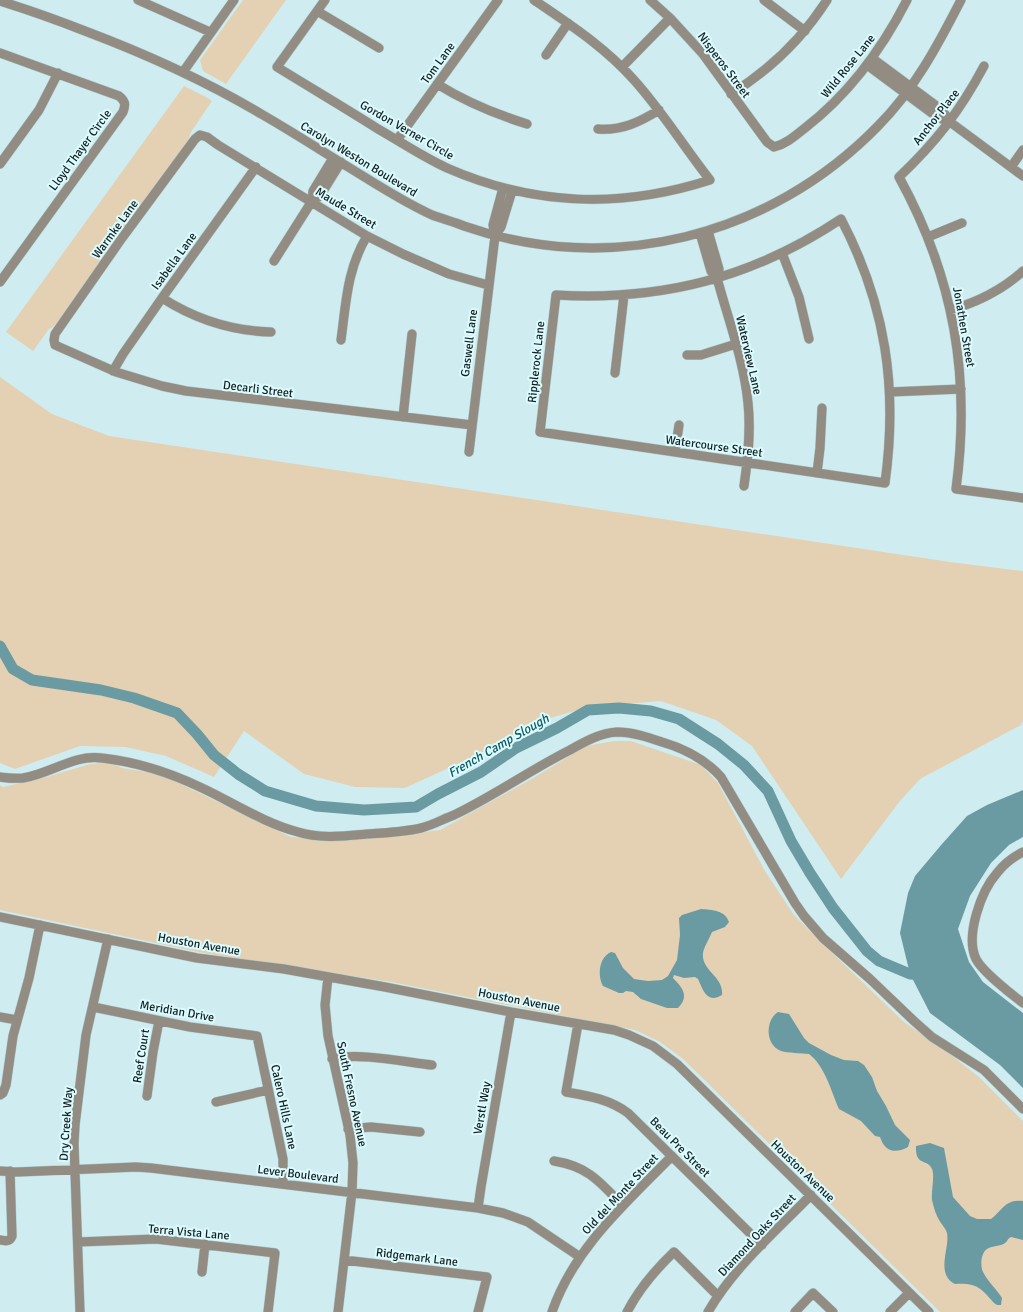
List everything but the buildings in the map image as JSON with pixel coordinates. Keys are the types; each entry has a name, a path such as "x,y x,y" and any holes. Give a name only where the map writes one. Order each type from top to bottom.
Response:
{"street":[{"path":"183,72 234,0"},
{"name":"Gordon Verner Circle","path":"326,0 277,67 397,140 446,167 507,190 561,199 609,200 637,197 668,192 710,180 659,110 622,68 589,38 534,0"},
{"name":"Tom Lane","path":"397,140 498,0"},
{"name":"Nisperos Street","path":"650,0 670,18 703,54 767,142 774,147"},
{"path":"764,0 806,31"},
{"path":"732,94 777,61 806,31 827,0"},
{"name":"Wild Rose Lane","path":"774,147 784,144 829,108 870,61 893,27 907,0"},
{"name":"Carolyn Weston Boulevard","path":"0,1 38,13 129,48 183,72 261,114 391,194 434,216 495,236 534,244 567,248 596,249 644,246 704,232 761,211 808,184 831,168 863,141 887,117 934,53 961,0"},
{"path":"142,1 210,32"},
{"path":"317,11 379,48"},
{"path":"622,68 670,18"},
{"path":"546,55 568,23"},
{"name":"Lloyd Thayer Circle","path":"0,53 119,96 124,101 125,107 123,112 0,282"},
{"path":"870,61 908,90 937,117 950,122 1023,176"},
{"name":"Anchor Place","path":"899,177 920,157 950,122 970,93 984,66"},
{"path":"0,164 39,110 58,73"},
{"path":"437,84 458,97 487,110 527,124"},
{"path":"598,129 610,130 637,123 659,110"},
{"name":"Maude Street","path":"200,135 207,137 367,236 449,274 488,285"},
{"name":"Warmke Lane","path":"54,340 55,334 122,238 195,139 200,135"},
{"path":"1011,167 1023,150"},
{"path":"274,261 312,201 313,191 337,160"},
{"name":"Isabella Lane","path":"113,371 162,298 256,167"},
{"name":"Jonathen Street","path":"899,177 918,214 941,273 956,341 961,389 961,437 956,489 1023,498"},
{"name":"Gaswell Lane","path":"469,452 495,236 501,227 507,190"},
{"path":"615,373 624,295 674,289 740,271 803,243 841,219 863,267 877,308 886,350 890,392 961,389"},
{"path":"928,237 962,223"},
{"name":"Waterview Lane","path":"704,232 711,271 717,278 745,382 748,402 749,443 744,486"},
{"path":"341,340 352,270 358,251 367,236"},
{"path":"782,253 799,297 809,339"},
{"path":"950,310 965,306 993,293 1006,285 1023,271"},
{"name":"Ripplerock Lane","path":"540,432 556,295 624,295"},
{"path":"162,298 185,312 217,324 247,330 271,332"},
{"path":"403,417 412,334"},
{"name":"Decarli Street","path":"54,340 55,345 113,371 162,386 192,392 472,425"},
{"path":"687,355 701,355 736,344"},
{"name":"Watercourse Street","path":"540,432 885,484 890,436 890,392"},
{"path":"817,474 822,408"},
{"path":"675,452 679,425"},
{"path":"0,777 24,778 58,766 90,758 100,757 119,760 145,766 186,781 265,820 298,832 314,835 348,836 406,831 433,824 466,809 552,759 588,741 604,735 616,732 627,732 666,743 701,758 721,777 795,903 823,938 870,979 932,1037 984,1070 1023,1109"},
{"path":"1023,852 1012,858 996,873 983,894 972,936 976,959 984,969 1023,1003"},
{"name":"Houston Avenue","path":"0,917 197,958 284,969 614,1030 629,1035 653,1046 666,1055 811,1195 929,1312"},
{"path":"0,1095 3,1093 6,1085 10,1048 29,978 40,925"},
{"name":"Dry Creek Way","path":"80,1312 74,1144 75,1125 86,1035 108,939"},
{"name":"South Fresno Avenue","path":"328,977 325,1005 326,1021 332,1059 348,1129 353,1163 352,1192 338,1312"},
{"name":"Meridian Drive","path":"93,1007 190,1027 257,1036"},
{"name":"Verstl Way","path":"478,1208 480,1187 511,1012"},
{"path":"0,1017 17,1020"},
{"name":"Reef Court","path":"147,1096 152,1052 159,1021"},
{"name":"Beau Pre Street","path":"578,1024 566,1092 604,1099 621,1107 762,1245"},
{"name":"Calero Hills Lane","path":"257,1036 283,1159 283,1184"},
{"path":"332,1059 359,1056 432,1065"},
{"path":"216,1102 268,1090"},
{"path":"348,1129 371,1126 420,1132"},
{"name":"Old del Monte Street","path":"552,1312 560,1293 580,1257 595,1236 672,1156"},
{"path":"554,1161 573,1165 590,1174 623,1206"},
{"name":"Lever Boulevard","path":"0,1171 136,1167 151,1168 478,1208 504,1213 528,1222 580,1257"},
{"path":"0,1240 8,1241 12,1236 10,1171"},
{"name":"Diamond Oaks Street","path":"708,1312 718,1296 741,1266 811,1195"},
{"name":"Terra Vista Lane","path":"78,1242 156,1239 275,1253 268,1312"},
{"path":"202,1272 205,1244"},
{"path":"627,1312 640,1289 674,1252 718,1296"},
{"name":"Ridgemark Lane","path":"344,1260 487,1277 478,1312"},
{"path":"890,1312 909,1292"},
{"path":"795,1312 813,1293 833,1312"}],"shaded area":[{"path":"243,0 286,0 226,84 203,71 200,60"},
{"path":"184,86 212,101 191,132 180,153 118,236 62,317 53,327 49,329 33,351 6,332"},
{"path":"0,377 52,414 109,436 950,562 1023,571 1023,721 1021,725 920,779 900,801 841,879 752,746 716,720 661,701 589,707 539,721 490,749 405,788 355,787 304,774 244,731 214,777 166,756 125,747 80,746 15,769 0,763"},
{"path":"614,741 631,741 701,765 718,783 765,871 794,915 904,1022 942,1048 979,1077 1023,1121 1023,1312 940,1312 683,1059 660,1042 635,1030 391,982 203,953 0,910 0,785 3,787 43,778 90,764 110,762 122,768 160,774 291,837 359,840 440,830 535,777 586,746"}],"water":[{"path":"1023,790 1023,837 1009,845 991,863 970,896 958,929 969,962 983,982 1023,1013 1023,1088 1000,1065 930,1013 910,974 900,933 908,893 915,876 942,844 967,816 987,805"},
{"path":"701,909 714,910 721,913 729,922 725,927 712,932 703,953 705,964 720,983 722,995 713,998 709,997 698,979 695,977 684,978 674,975 673,978 682,988 684,1000 678,1008 667,1008 641,999 633,992 626,991 619,993 603,986 600,977 600,967 604,958 611,952 615,953 623,968 634,979 648,981 662,980 668,976 677,960 680,935 679,918 682,915"},
{"path":"778,1012 789,1014 804,1038 809,1043 831,1055 844,1060 858,1061 864,1065 872,1077 877,1091 895,1125 910,1140 908,1147 895,1151 888,1149 880,1137 875,1136 861,1121 839,1109 823,1072 815,1059 809,1054 784,1052 772,1044 769,1026 774,1016"},
{"path":"930,1143 944,1148 953,1197 970,1216 977,1219 991,1219 1008,1203 1023,1201 1023,1240 1011,1237 1003,1244 987,1249 983,1253 983,1272 1002,1298 1001,1305 994,1303 985,1293 973,1285 955,1284 949,1280 946,1274 944,1267 947,1233 936,1215 932,1200 933,1172 930,1166 919,1160 916,1153 916,1146"}],"waterway":[{"name":"French Camp Slough","path":"0,646 13,669 32,680 101,690 134,698 177,713 214,755 238,774 265,791 316,806 364,810 416,807 481,772 516,748 557,728 588,710 619,708 651,711 679,719 718,744 744,765 768,791 791,841 810,873 833,908 867,951 879,961 910,974 925,975"}]}
